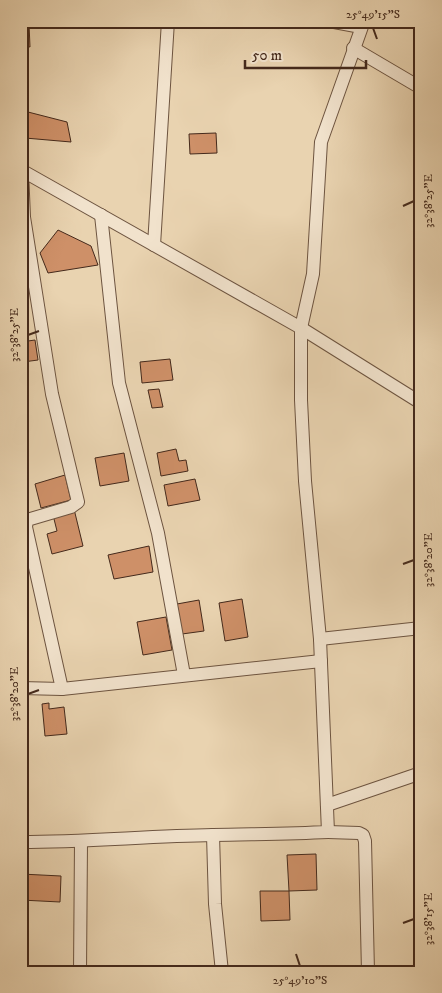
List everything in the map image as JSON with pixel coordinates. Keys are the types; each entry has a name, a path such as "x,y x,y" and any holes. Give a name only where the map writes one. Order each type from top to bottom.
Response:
{"street":[{"path":"154,245 168,21"},
{"path":"328,832 320,639 305,481 301,400 302,328 313,274 321,142 362,24 329,21"},
{"path":"353,48 421,88"},
{"path":"22,171 302,328 421,403"},
{"path":"22,171 24,217 52,394 78,502 71,507 27,520 26,527 62,689"},
{"path":"101,215 119,383 158,533 184,675"},
{"path":"320,639 421,628"},
{"path":"21,688 62,689 321,661"},
{"path":"327,805 421,773"},
{"path":"21,842 81,842 213,834 257,836 328,832 364,835 368,972"},
{"path":"213,834 215,904 222,972"},
{"path":"80,972 81,842"}],"building":[{"path":"21,22 29,24 30,47 21,45"},
{"path":"28,112 67,122 71,142 25,138"},
{"path":"216,133 217,153 190,154 189,134"},
{"path":"58,230 91,246 98,265 48,273 40,253"},
{"path":"35,340 38,360 23,362 25,373 21,373 21,342"},
{"path":"170,359 173,380 142,383 140,362"},
{"path":"159,389 163,407 152,408 148,390"},
{"path":"176,449 179,461 186,460 188,471 161,476 157,453"},
{"path":"124,453 129,481 100,486 95,458"},
{"path":"65,475 71,500 41,508 35,484"},
{"path":"195,479 200,500 168,506 164,485"},
{"path":"74,509 83,546 52,554 47,534 57,531 53,515"},
{"path":"149,546 153,572 114,579 108,555"},
{"path":"242,599 248,637 225,641 219,603"},
{"path":"199,600 204,631 182,634 177,604"},
{"path":"166,617 172,650 143,655 137,622"},
{"path":"49,703 49,709 64,707 67,734 45,736 42,704"},
{"path":"316,854 317,890 289,891 287,855"},
{"path":"21,874 61,876 60,902 21,900"},
{"path":"260,891 289,891 290,920 261,921"}]}
